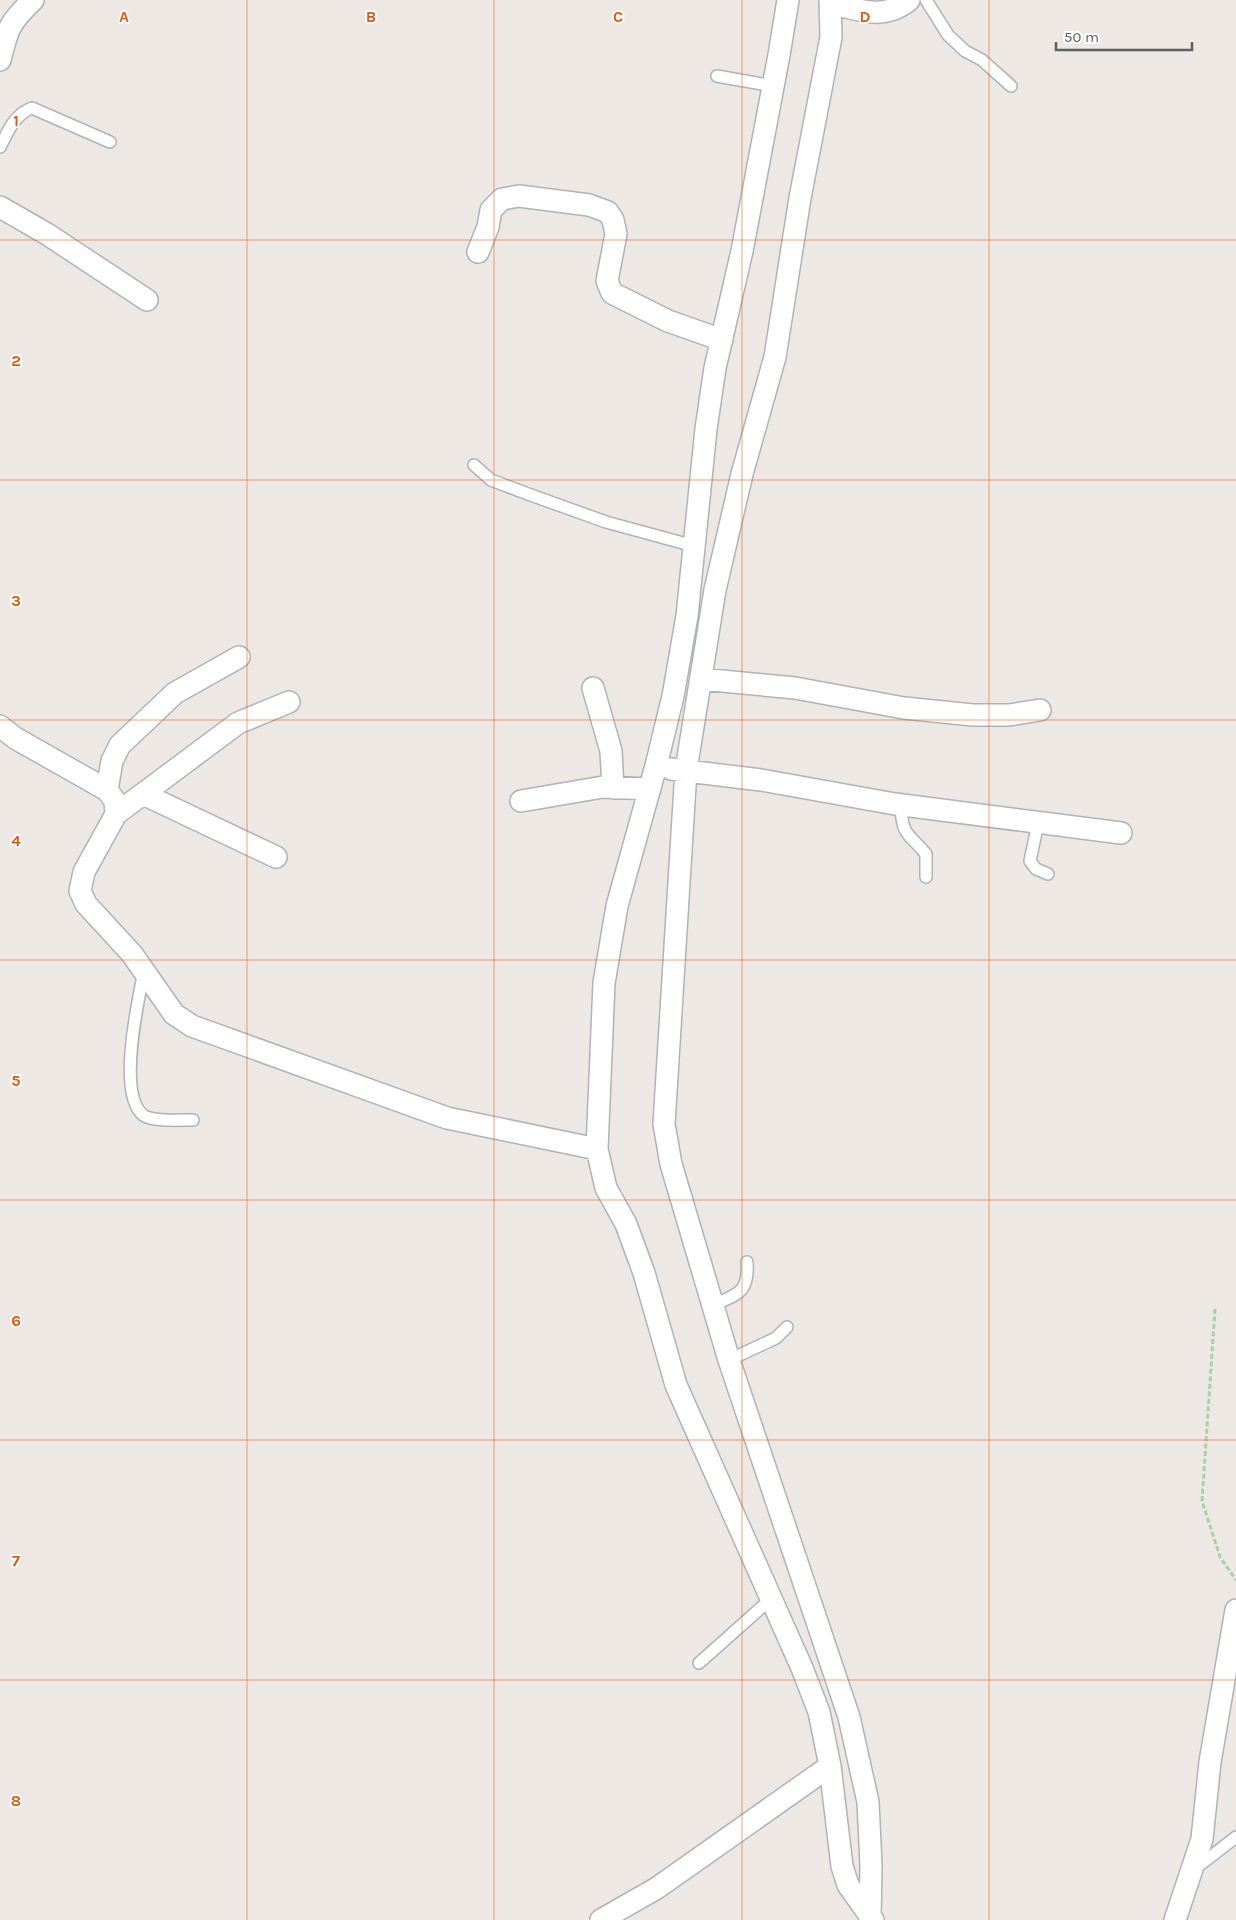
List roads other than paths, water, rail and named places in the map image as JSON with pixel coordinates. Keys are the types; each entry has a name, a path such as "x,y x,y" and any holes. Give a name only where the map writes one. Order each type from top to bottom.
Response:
{"street":[{"path":"0,60 7,30 16,16 33,0"},
{"path":"788,0 742,251 722,340 706,429 686,625 673,696 664,1124 671,1164 729,1360 849,1717 868,1802 871,1865 869,1915"},
{"path":"869,1915 848,1885 842,1866 830,1766 819,1712 802,1668 676,1385 644,1273 626,1224 606,1188 596,1149 604,983 617,906 650,789 672,768 701,679 715,590 742,474 775,357 800,198 831,37 830,2 876,14 891,11 909,0"},
{"path":"478,252 488,227 491,210 502,199 519,196 589,204 608,212 613,220 616,234 607,281 612,293 668,321 722,340"},
{"path":"0,207 47,234 147,300"},
{"path":"108,790 112,762 120,746 175,693 239,657"},
{"path":"701,679 795,688 904,708 973,715 1009,715 1040,710"},
{"path":"593,688 612,750 613,788"},
{"path":"289,702 238,723 116,814 84,872 80,891 86,904 132,954 174,1014 192,1026 447,1118 596,1149"},
{"path":"0,726 15,738 108,790 115,801 116,814"},
{"path":"672,768 761,780 901,805 1122,833"},
{"path":"522,801 604,787 650,789"},
{"path":"143,794 276,857"},
{"path":"1175,1920 1202,1839 1210,1762 1236,1610"},
{"path":"601,1920 657,1888 830,1766"}],"lane":[{"path":"926,0 948,35 965,51 982,60 1011,86"},
{"path":"717,76 773,86"},
{"path":"0,147 11,126 23,111 32,108 110,142"},
{"path":"474,465 491,480 528,494 606,522 694,546"},
{"path":"901,805 901,819 905,833 926,854 926,877"},
{"path":"1038,822 1030,861 1036,870 1048,874"},
{"path":"144,970 133,1030 130,1066 132,1088 137,1107 144,1116 155,1119 193,1120"},
{"path":"712,1304 742,1290 748,1279 747,1262"},
{"path":"729,1360 776,1338 787,1327"},
{"path":"699,1663 771,1599"},
{"path":"1192,1870 1236,1837"}]}
